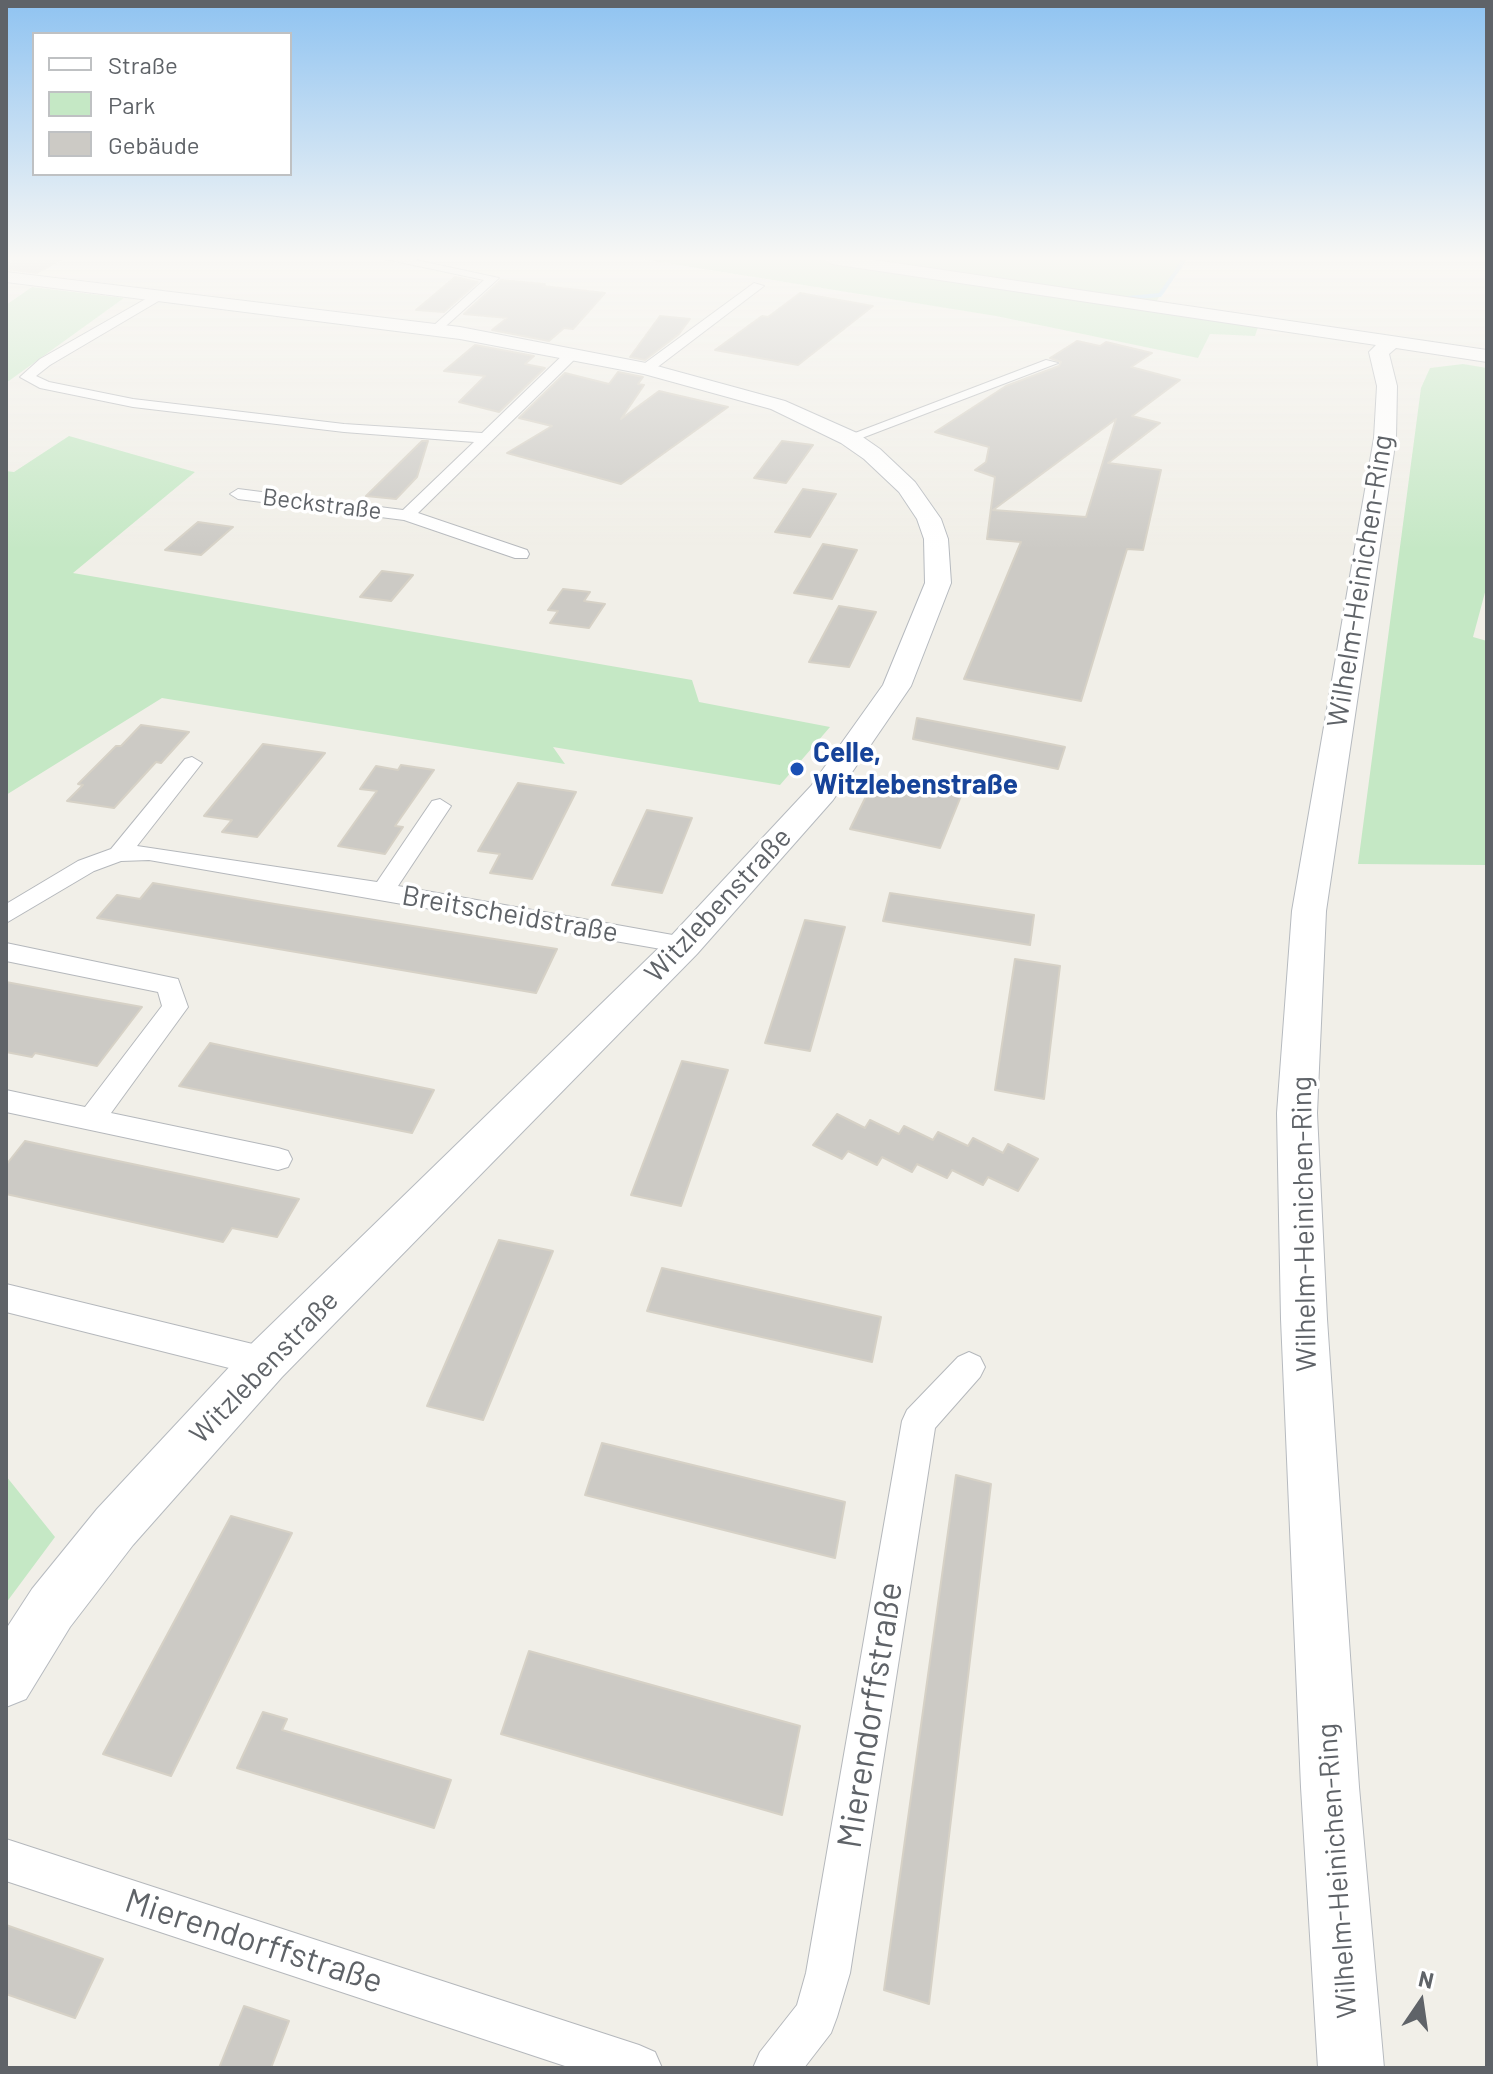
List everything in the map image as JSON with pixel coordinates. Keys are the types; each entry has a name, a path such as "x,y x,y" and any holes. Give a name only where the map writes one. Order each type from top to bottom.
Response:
{"main road":[{"name":"Witzlebenstraße","path":"6,1679 51,1608 115,1527 265,1362 684,945 822,793 884,707 903,671 938,583 936,539 929,519 907,487 892,472 849,438 778,405 586,356"},
{"path":"1361,356 1386,375 1430,360 1487,358"},
{"name":"Wilhelm-Heinichen-Ring","path":"1351,2068 1329,1771 1297,1113 1309,911 1385,438 1386,375 1399,356"}],"street":[{"path":"56,356 27,377 67,391 133,403 344,428 484,438"},
{"name":"Beckstraße","path":"407,515 570,356"},
{"path":"646,369 664,356"},
{"path":"849,438 1051,363"},
{"name":"Beckstraße","path":"238,494 407,515 521,554"},
{"name":"Breitscheidstraße","path":"119,854 192,763"},
{"name":"Breitscheidstraße","path":"383,891 440,806"},
{"name":"Breitscheidstraße","path":"6,915 86,866 119,854 149,853 684,945"},
{"path":"6,952 169,985 175,1007 91,1119"},
{"path":"6,1101 278,1159"},
{"path":"6,1298 265,1362"},
{"name":"Mierendorffstraße","path":"776,2068 815,2017 828,1973 919,1421 969,1367"},
{"name":"Mierendorffstraße","path":"6,1860 639,2068"}],"green space":[{"path":"6,356 44,356 6,383"},
{"path":"1463,364 1487,368 1487,585 1473,637 1487,641 1487,865 1358,864 1421,388 1430,368"},
{"path":"69,436 195,472 73,573 692,680 699,702 830,727 780,785 553,747 565,764 162,698 6,795 6,471 14,472"},
{"path":"6,1476 55,1537 6,1603"}],"building":[{"path":"462,356 533,356 525,364 545,368 499,412 459,402 485,376 444,371"},
{"path":"631,356 651,356 645,360"},
{"path":"747,356 810,356 798,365"},
{"path":"1148,356 1131,367 1180,380 1132,416 1160,423 1108,463 1161,470 1143,550 1127,549 1081,701 964,679 1021,542 987,539 995,477 975,470 986,462 989,447 935,432 1006,386 1059,366 1061,362 1050,358","holes":["1116,419 1086,517 993,510"]},
{"path":"618,372 643,377 638,384 644,385 621,419 659,391 728,407 621,484 507,453 552,426 519,418 565,373 609,384"},
{"path":"422,441 428,441 417,477 396,499 366,496"},
{"path":"782,441 813,445 786,483 754,478"},
{"path":"803,489 836,494 810,537 775,532"},
{"path":"198,522 233,527 201,555 165,550"},
{"path":"823,544 857,550 832,599 794,593"},
{"path":"382,571 413,575 391,601 360,597"},
{"path":"563,589 590,592 584,601 605,604 589,628 550,623 558,611 548,610"},
{"path":"839,606 876,612 849,667 809,662"},
{"path":"917,718 1065,747 1058,769 913,739"},
{"path":"141,725 189,732 161,763 156,762 114,808 67,801 83,785 78,784"},
{"path":"263,744 325,753 257,837 222,832 232,820 204,816"},
{"path":"401,765 434,770 395,826 403,827 385,854 338,846 377,791 360,789 376,766 398,770"},
{"path":"875,778 961,796 940,848 850,829"},
{"path":"518,783 576,792 532,879 490,873 500,854 478,851"},
{"path":"647,810 692,818 662,893 612,885"},
{"path":"153,883 557,949 536,993 97,918 117,895 140,899"},
{"path":"890,893 1034,915 1030,945 883,921"},
{"path":"805,920 845,927 810,1051 765,1043"},
{"path":"1015,959 1060,966 1044,1099 995,1090"},
{"path":"6,982 142,1007 97,1066 35,1053 32,1057 6,1052"},
{"path":"210,1043 434,1090 412,1133 179,1086"},
{"path":"682,1061 728,1070 681,1206 631,1195"},
{"path":"837,1114 865,1128 870,1120 899,1134 904,1126 933,1140 938,1132 968,1146 973,1138 1003,1153 1008,1144 1038,1159 1018,1191 988,1177 983,1185 952,1170 947,1178 917,1164 912,1172 882,1157 877,1165 848,1151 842,1159 813,1145"},
{"path":"25,1141 299,1199 277,1237 232,1228 223,1242 6,1194 6,1165"},
{"path":"499,1240 553,1251 483,1420 427,1406"},
{"path":"662,1268 881,1317 872,1362 647,1311"},
{"path":"602,1443 845,1502 835,1558 585,1495"},
{"path":"956,1475 991,1484 929,2004 884,1990"},
{"path":"231,1516 292,1533 171,1776 103,1754"},
{"path":"529,1651 800,1726 782,1815 501,1734"},
{"path":"263,1712 287,1719 282,1730 451,1780 434,1828 237,1768"},
{"path":"6,1925 103,1959 75,2018 6,1994"},
{"path":"244,2006 289,2021 271,2068 219,2068"}],"place":[{"name":"Celle, Witzlebenstraße","path":"797,769"}]}
